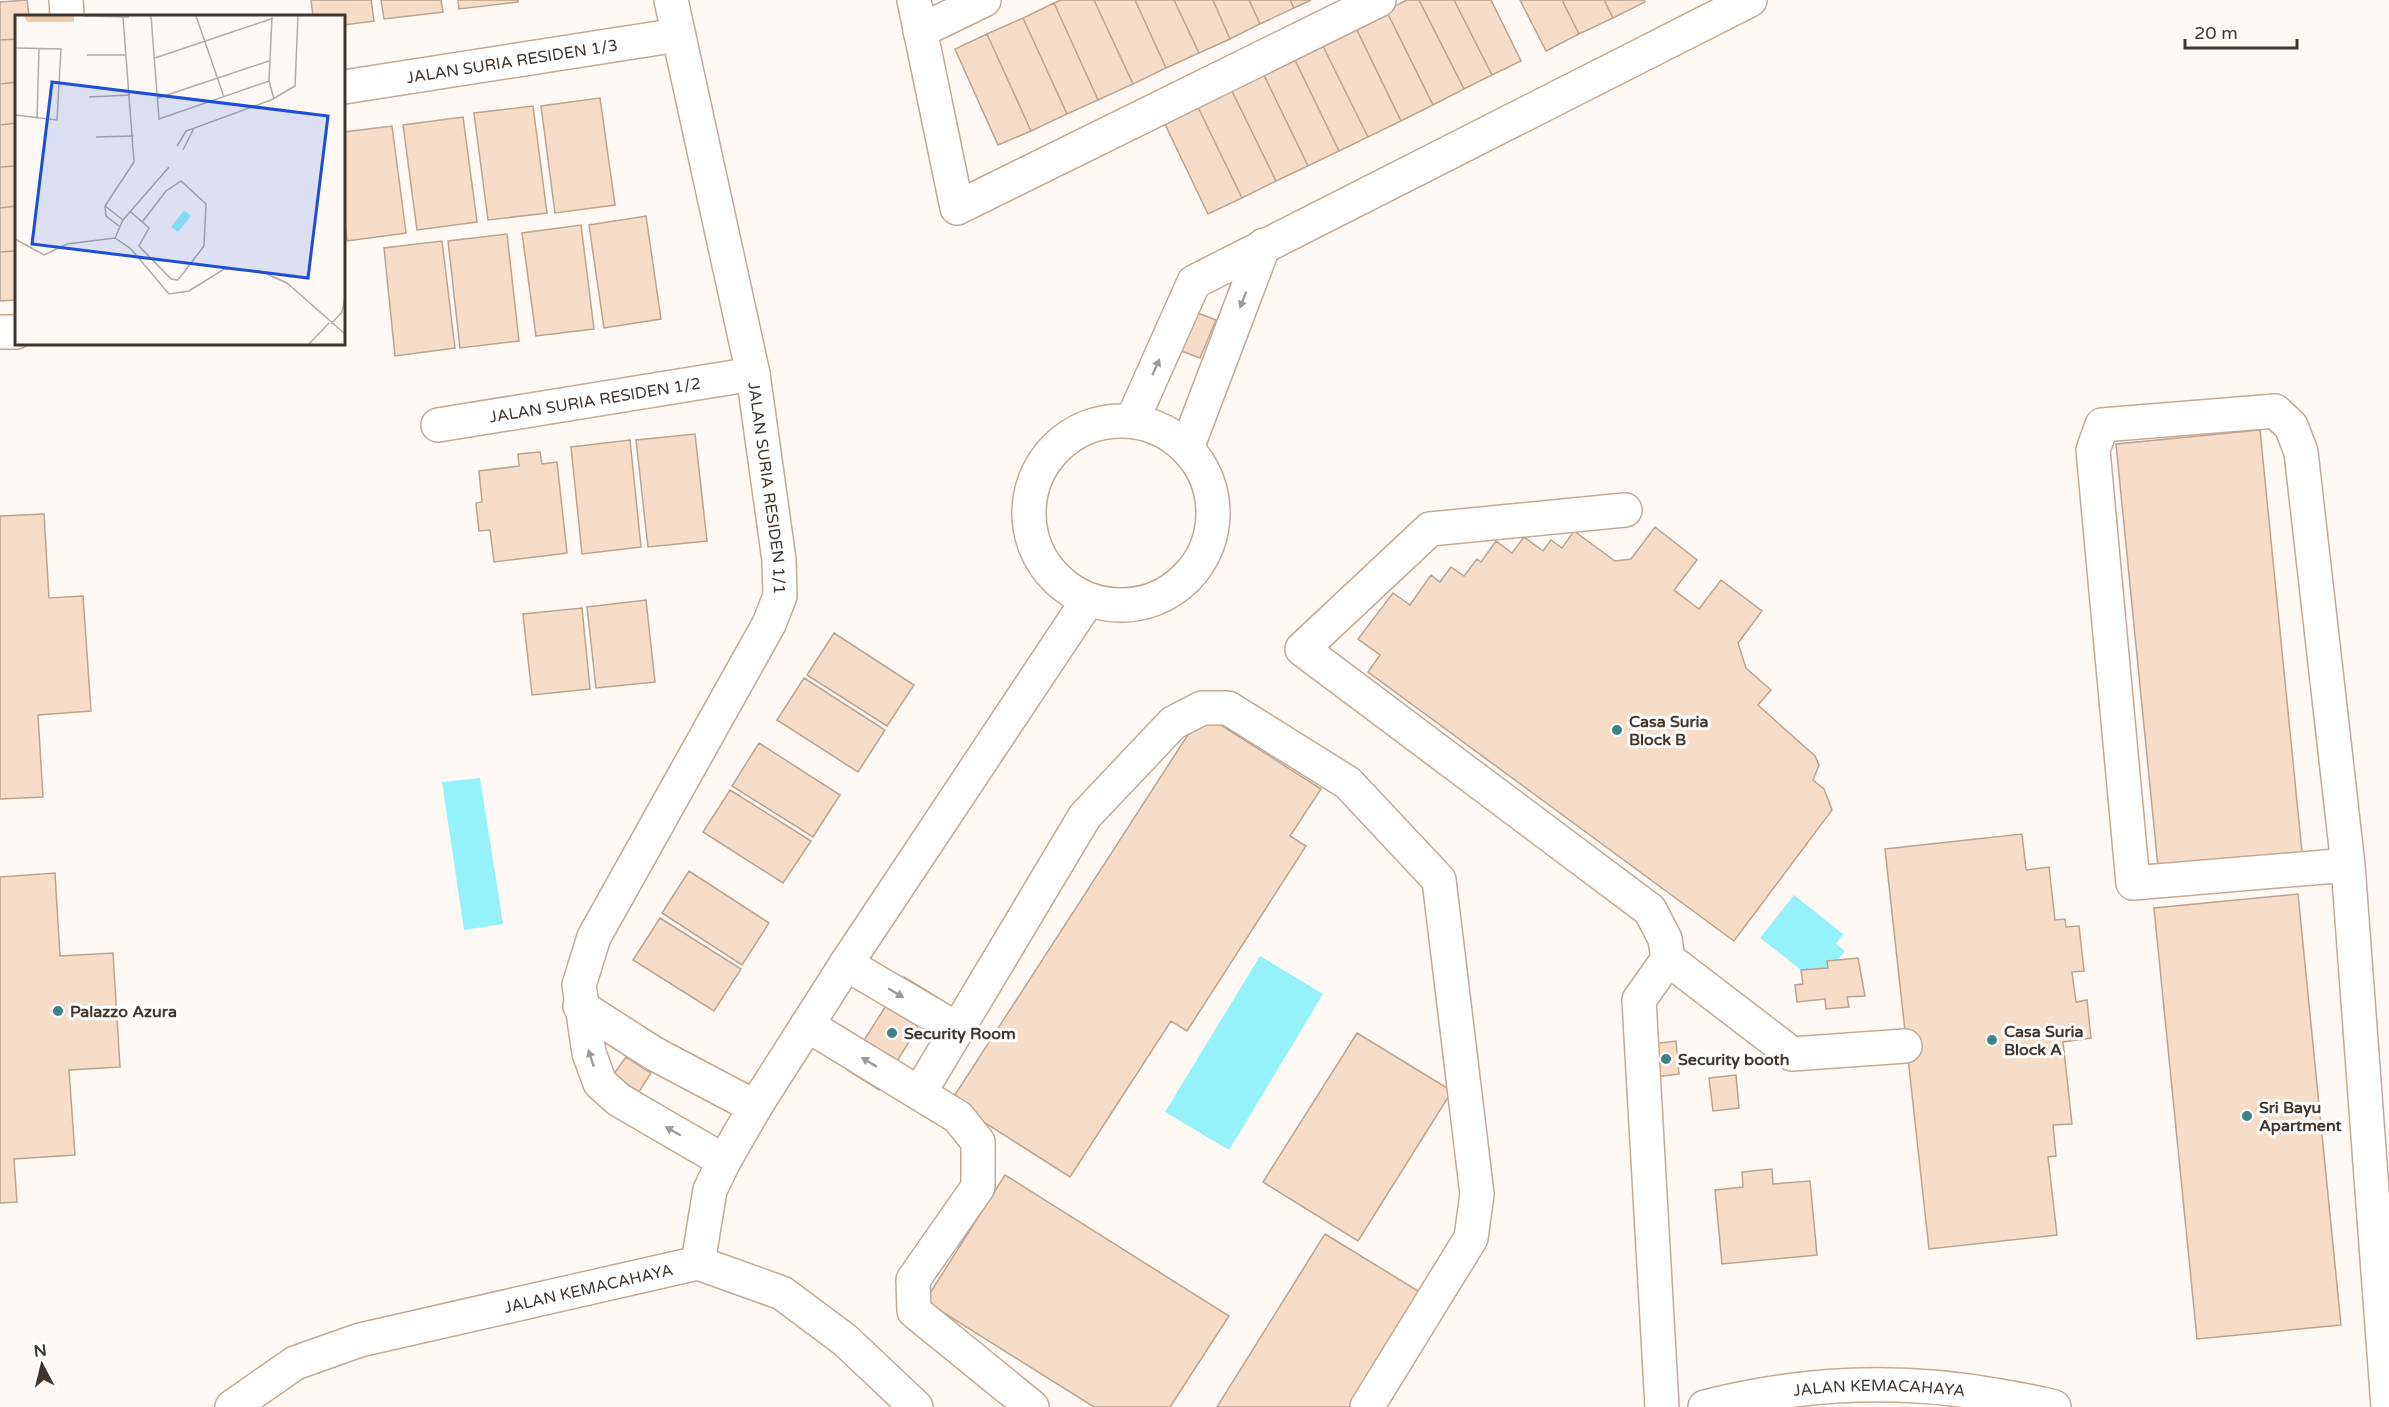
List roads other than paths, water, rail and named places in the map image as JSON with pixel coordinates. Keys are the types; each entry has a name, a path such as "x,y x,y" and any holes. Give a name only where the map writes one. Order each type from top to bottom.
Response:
{"street":[{"path":"66,0 67,15"},
{"name":"JALAN SURIA RESIDEN 1/1","path":"671,0 753,374 779,560 780,596 769,624 594,937 579,985 580,1006 589,1053 600,1083 619,1100 724,1161"},
{"path":"984,0 917,15 957,208 1379,0"},
{"path":"1132,421 1194,282 1750,0"},
{"name":"JALAN SURIA RESIDEN 1/3","path":"345,87 678,35"},
{"path":"1187,448 1264,245"},
{"name":"JALAN SURIA RESIDEN 1/2","path":"438,425 753,374"},
{"path":"2348,865 2133,883 2093,450 2102,425 2275,411 2290,426 2301,452 2348,865 2388,1407"},
{"path":"1132,421 1161,429 1187,448 1205,473 1214,503 1211,535 1199,563 1178,586 1150,602 1119,606 1088,600 1062,585 1042,563 1030,536 1028,506 1035,477 1050,452 1074,433 1102,422 1132,421"},
{"path":"1625,510 1430,529 1302,649 1650,910 1665,939 1668,959 1639,1000 1662,1407"},
{"path":"916,1407 845,1340 782,1293 698,1263 710,1190 755,1107 846,963 1088,600"},
{"path":"920,1092 1085,816 1173,723 1202,708 1228,708 1348,783 1439,880 1477,1194 1471,1238 1367,1407"},
{"path":"1668,959 1792,1054 1905,1046"},
{"path":"846,963 957,1029"},
{"path":"580,1006 653,1053 755,1107"},
{"path":"807,1025 958,1117 978,1142 978,1187 913,1280 914,1311 1032,1407"},
{"name":"JALAN KEMACAHAYA","path":"232,1407 295,1363 360,1340 698,1263"},
{"name":"JALAN KEMACAHAYA","path":"1705,1407 1787,1389 1890,1384 1969,1390 2054,1407"}],"water":[{"path":"480,778 503,924 464,930 442,782"},
{"path":"1794,895 1843,934 1836,944 1845,951 1838,960 1827,961 1828,968 1801,970 1760,938"},
{"path":"1260,956 1323,994 1229,1150 1165,1112"}],"place":[{"name":"Casa Suria Block B","path":"1617,730"},
{"name":"Palazzo Azura","path":"58,1011"},
{"name":"Security Room","path":"892,1033"},
{"name":"Casa Suria Block A","path":"1992,1040"},
{"name":"Security booth","path":"1666,1059"},
{"name":"Sri Bayu Apartment","path":"2247,1116"}]}
